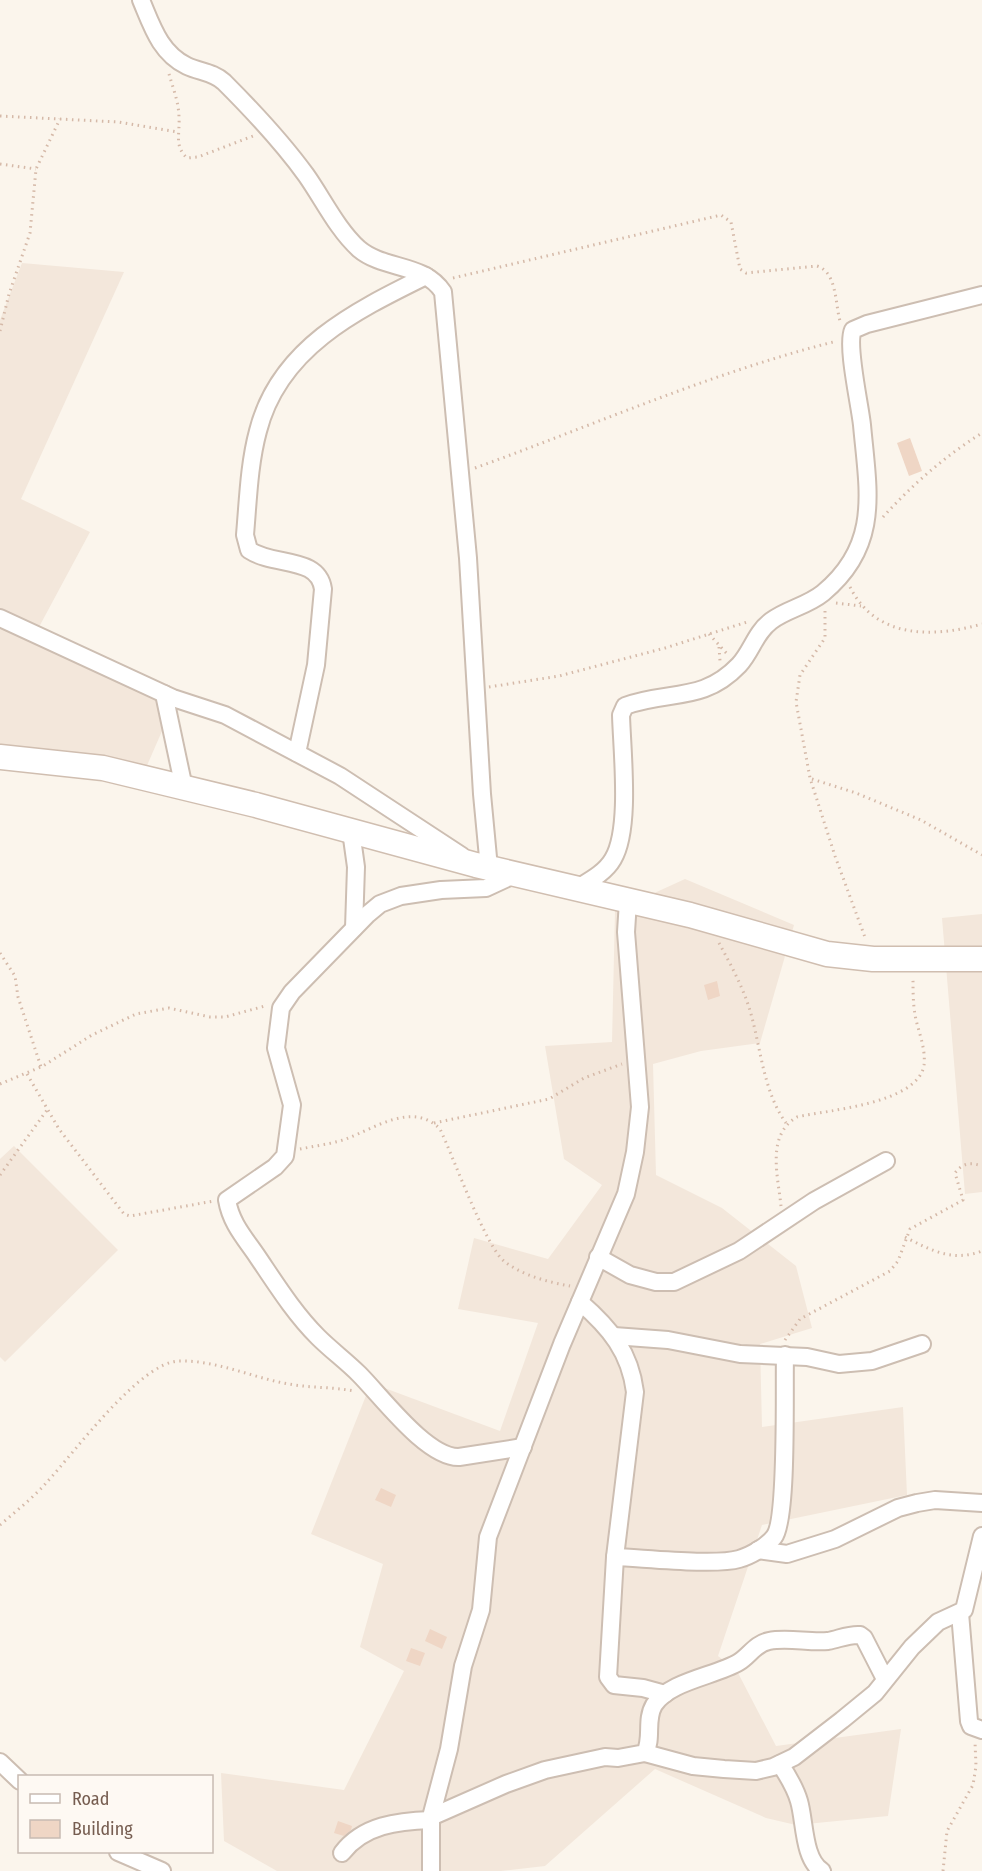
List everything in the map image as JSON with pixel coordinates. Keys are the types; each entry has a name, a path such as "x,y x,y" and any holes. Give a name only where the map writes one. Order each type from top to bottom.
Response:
{"main road":[{"path":"0,757 40,759 103,768 483,866 706,920 827,954 873,958 982,959"}],"street":[{"path":"141,0 158,40 175,58 223,81 268,129 305,174 348,237 360,250 376,260 430,279 443,292 468,558 483,866"},
{"path":"297,753 316,665 322,578 304,565 275,562 249,550 245,535 258,430 274,390 288,368 325,331 359,310 430,279"},
{"path":"576,888 597,876 613,860 621,835 622,710 634,703 672,698 710,687 738,666 749,652 759,632 777,616 802,606 823,593 846,569 863,540 868,488 849,341 851,334 857,327 982,295"},
{"path":"0,618 164,694 225,715 340,776 483,866"},
{"path":"164,694 184,788"},
{"path":"351,831 356,867 354,928"},
{"path":"516,874 486,888 441,890 401,896 380,904 354,928 287,1000 281,1008 276,1048 292,1105 286,1151 275,1167 227,1200 234,1225 300,1317 436,1451 449,1457 523,1447"},
{"path":"430,1867 431,1819 449,1749 464,1666 481,1610 489,1537 598,1257 626,1194 635,1152 640,1107 626,932 628,901"},
{"path":"598,1257 630,1275 656,1282 674,1282 739,1251 814,1201 886,1161"},
{"path":"583,1295 622,1345 632,1370 635,1392 615,1557 608,1660 609,1682 614,1685 643,1688 665,1694"},
{"path":"614,1336 668,1340 740,1354 781,1355 839,1364 872,1361 922,1344"},
{"path":"615,1557 738,1560 758,1550 774,1537 779,1526 781,1355"},
{"path":"758,1550 787,1554 835,1539 898,1508 917,1503 935,1500 982,1503"},
{"path":"342,1853 358,1836 373,1829 402,1822 431,1819 506,1784 544,1770 605,1757 618,1758 645,1753 693,1766 756,1771 780,1764 794,1757 875,1693 912,1647 938,1622 960,1613 966,1604 982,1536"},
{"path":"960,1613 967,1710 969,1721 979,1729"},
{"path":"645,1753 649,1745 653,1706 665,1694 740,1662 753,1649 767,1641 828,1641 853,1635 864,1638 885,1679"},
{"path":"0,1762 18,1779"},
{"path":"780,1764 793,1784 810,1850 818,1868 822,1871"},
{"path":"122,1853 162,1871"}],"path":[{"path":"158,40 177,103 180,152 187,158 232,145 268,129"},
{"path":"0,116 118,122 178,132"},
{"path":"0,331 9,294 30,233 36,168 60,119"},
{"path":"0,164 36,168"},
{"path":"430,279 543,259 688,220 722,215 731,222 737,259 740,269 746,273 817,266 824,268 830,275 842,328 849,341 760,363 654,398 459,474"},
{"path":"863,540 904,494 982,433"},
{"path":"846,569 851,588 861,606 883,622 902,630 934,632 982,624"},
{"path":"824,603 825,638 800,675 796,702 810,778 835,856 873,958"},
{"path":"476,689 559,676 777,616"},
{"path":"709,633 738,666"},
{"path":"810,778 856,793 921,820 982,855"},
{"path":"706,920 733,970 750,1012 772,1100 786,1124"},
{"path":"0,953 15,976 18,997 41,1067"},
{"path":"783,1222 776,1152 778,1138 786,1124 797,1117 878,1100 909,1086 924,1067 924,1052 915,1014 914,958"},
{"path":"0,1084 41,1067 92,1035 136,1014 169,1008 210,1017 225,1017 287,1000"},
{"path":"434,1123 549,1099 584,1078 636,1059"},
{"path":"27,1074 47,1110 124,1214 130,1216 227,1200"},
{"path":"0,1176 47,1110"},
{"path":"286,1151 344,1139 396,1118 423,1117 434,1123 446,1141 472,1206 503,1261 583,1295"},
{"path":"781,1355 800,1319 890,1271 898,1261 905,1236 916,1224 963,1200 955,1173 959,1167 968,1163 982,1166"},
{"path":"905,1236 952,1257 968,1257 982,1251"},
{"path":"0,1525 46,1483 141,1379 163,1364 179,1361 234,1369 295,1385 325,1385 378,1396"},
{"path":"944,1871 947,1831 973,1785 979,1729"}],"shaded area":[{"path":"22,263 124,272 21,499 90,532 39,627 179,692 142,777 0,761 0,320"},
{"path":"685,879 794,925 760,1043 701,1051 653,1064 656,1175 722,1208 796,1266 812,1328 760,1344 762,1427 903,1407 907,1495 762,1525 718,1656 737,1671 776,1746 901,1729 888,1816 796,1825 766,1818 655,1769 545,1866 501,1871 277,1871 224,1841 221,1773 344,1790 404,1671 360,1647 383,1564 311,1534 371,1383 500,1431 538,1323 458,1309 474,1238 548,1259 602,1185 564,1159 545,1046 612,1042 615,911"},
{"path":"982,914 982,1192 965,1194 942,918"},
{"path":"14,1146 118,1250 5,1362 0,1357 0,1159"}],"building":[{"path":"910,438 922,471 909,476 897,443"},
{"path":"717,981 720,996 708,1000 704,985"},
{"path":"381,1488 396,1495 391,1507 375,1500"},
{"path":"430,1629 447,1637 442,1649 425,1641"},
{"path":"411,1648 425,1653 420,1666 406,1661"},
{"path":"338,1821 352,1826 344,1836 334,1833"}]}
